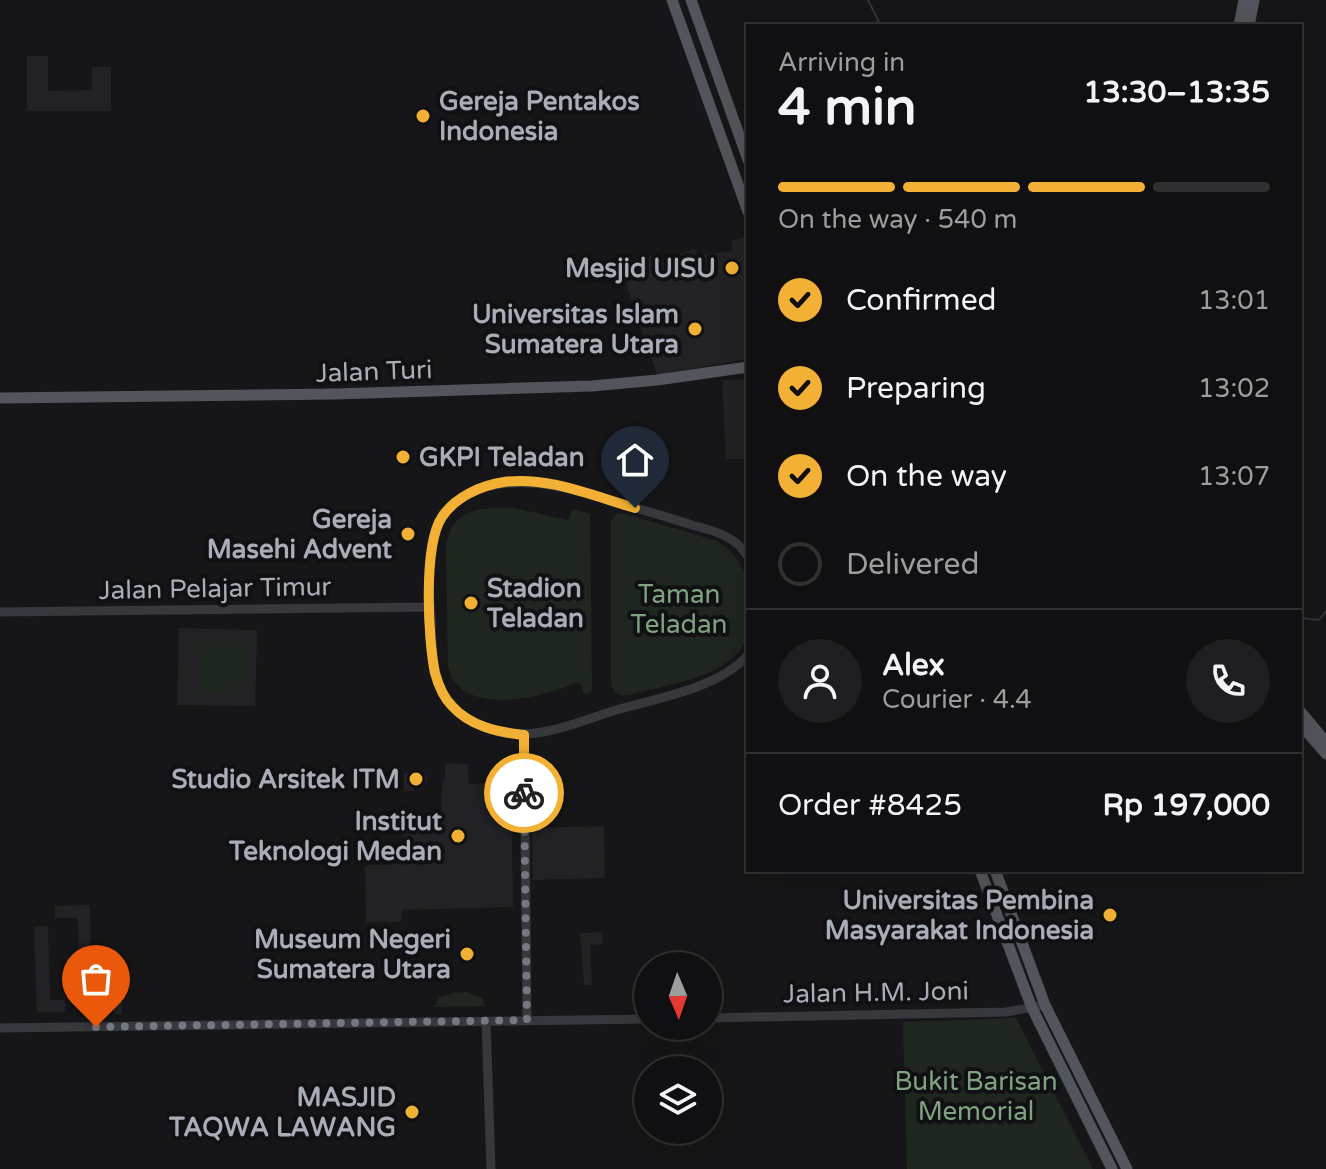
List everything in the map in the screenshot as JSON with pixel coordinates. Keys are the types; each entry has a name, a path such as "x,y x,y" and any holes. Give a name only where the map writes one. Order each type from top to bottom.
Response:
{"main road":[{"path":"672,0 746,206"},
{"path":"691,0 746,154"},
{"path":"1239,24 1244,0"},
{"path":"1249,24 1254,0"},
{"name":"Jalan Turi","path":"0,398 335,394 592,386 746,367"},
{"path":"1302,713 1326,742"},
{"path":"1302,726 1326,754"},
{"path":"981,872 1038,1006 1110,1149 1127,1169"},
{"path":"996,872 1038,1006"},
{"path":"1110,1149 1112,1169"}],"street":[{"path":"746,555 728,538 684,522 557,485 530,481 504,482 477,489 455,503 441,518 432,540 430,607 436,676 451,705 482,727 524,735 561,727 715,679 738,666 746,657"},
{"name":"Jalan Pelajar Timur","path":"0,612 430,607"},
{"path":"524,735 527,1020"},
{"name":"Jalan H.M. Joni","path":"722,1018 1006,1012 1038,1006"},
{"path":"0,1028 634,1019"},
{"path":"486,1021 491,1169"}],"shaded area":[{"path":"27,56 48,56 48,91 92,90 92,67 111,67 111,111 27,111"},
{"name":"Universitas Islam Sumatera Utara","path":"746,236 746,359 657,375 619,262 654,256 656,262 694,249 697,255 732,251 732,240"},
{"path":"746,379 746,459 726,459 722,380"},
{"path":"179,628 257,630 255,706 177,705"},
{"name":"Institut Teknologi Medan","path":"445,763 468,764 469,784 511,782 513,907 402,910 401,922 366,922 365,865 403,864 403,817 441,817"},
{"name":"Studio Arsitek ITM","path":"404,773 427,775 427,782 414,783 414,791 404,791"},
{"path":"604,826 605,878 533,880 532,828"},
{"path":"90,905 91,964 66,964 66,957 79,956 78,918 55,918 55,906"},
{"path":"48,926 50,1000 65,1000 65,1012 37,1012 34,927"},
{"path":"602,932 603,944 590,945 592,985 584,985 580,933"},
{"path":"113,970 122,970 122,1014 114,1014"}],"green space":[{"name":"Stadion Teladan","path":"514,508 567,520 574,510 590,514 592,691 589,694 583,693 582,685 576,682 523,698 484,698 467,692 455,682 448,665 446,546 450,533 455,523 470,512"},
{"name":"Taman Teladan","path":"617,514 717,541 736,558 746,579 746,639 739,652 727,663 695,678 659,688 625,695 614,690 611,685 611,521"},
{"path":"193,641 248,642 248,685 232,685 231,694 198,693 200,656 193,655"},
{"path":"466,992 482,998 485,1006 434,1007 439,998"},
{"name":"Bukit Barisan Memorial","path":"1016,1018 1093,1169 907,1169 903,1022"}],"waterway":[{"path":"868,0 880,24"},
{"path":"1302,618 1319,620 1326,611"}],"way so far":[{"path":"96,1027 527,1020 524,793"}],"place":[{"name":"Gereja Pentakos Indonesia","path":"423,116"},
{"name":"Mesjid UISU","path":"732,268"},
{"name":"Universitas Islam Sumatera Utara","path":"695,329"},
{"name":"GKPI Teladan","path":"403,457"},
{"name":"Gereja Masehi Advent","path":"408,534"},
{"name":"Stadion Teladan","path":"471,603"},
{"name":"Studio Arsitek ITM","path":"416,779"},
{"name":"Institut Teknologi Medan","path":"458,836"},
{"name":"Universitas Pembina Masyarakat Indonesia","path":"1110,915"},
{"name":"Museum Negeri Sumatera Utara","path":"467,954"},
{"name":"MASJID TAQWA LAWANG","path":"412,1112"}],"route":[{"path":"524,793 524,735 482,727 465,717 451,705 436,676 430,607 432,540 441,518 455,503 477,489 504,482 530,481 557,485 635,508"}]}
